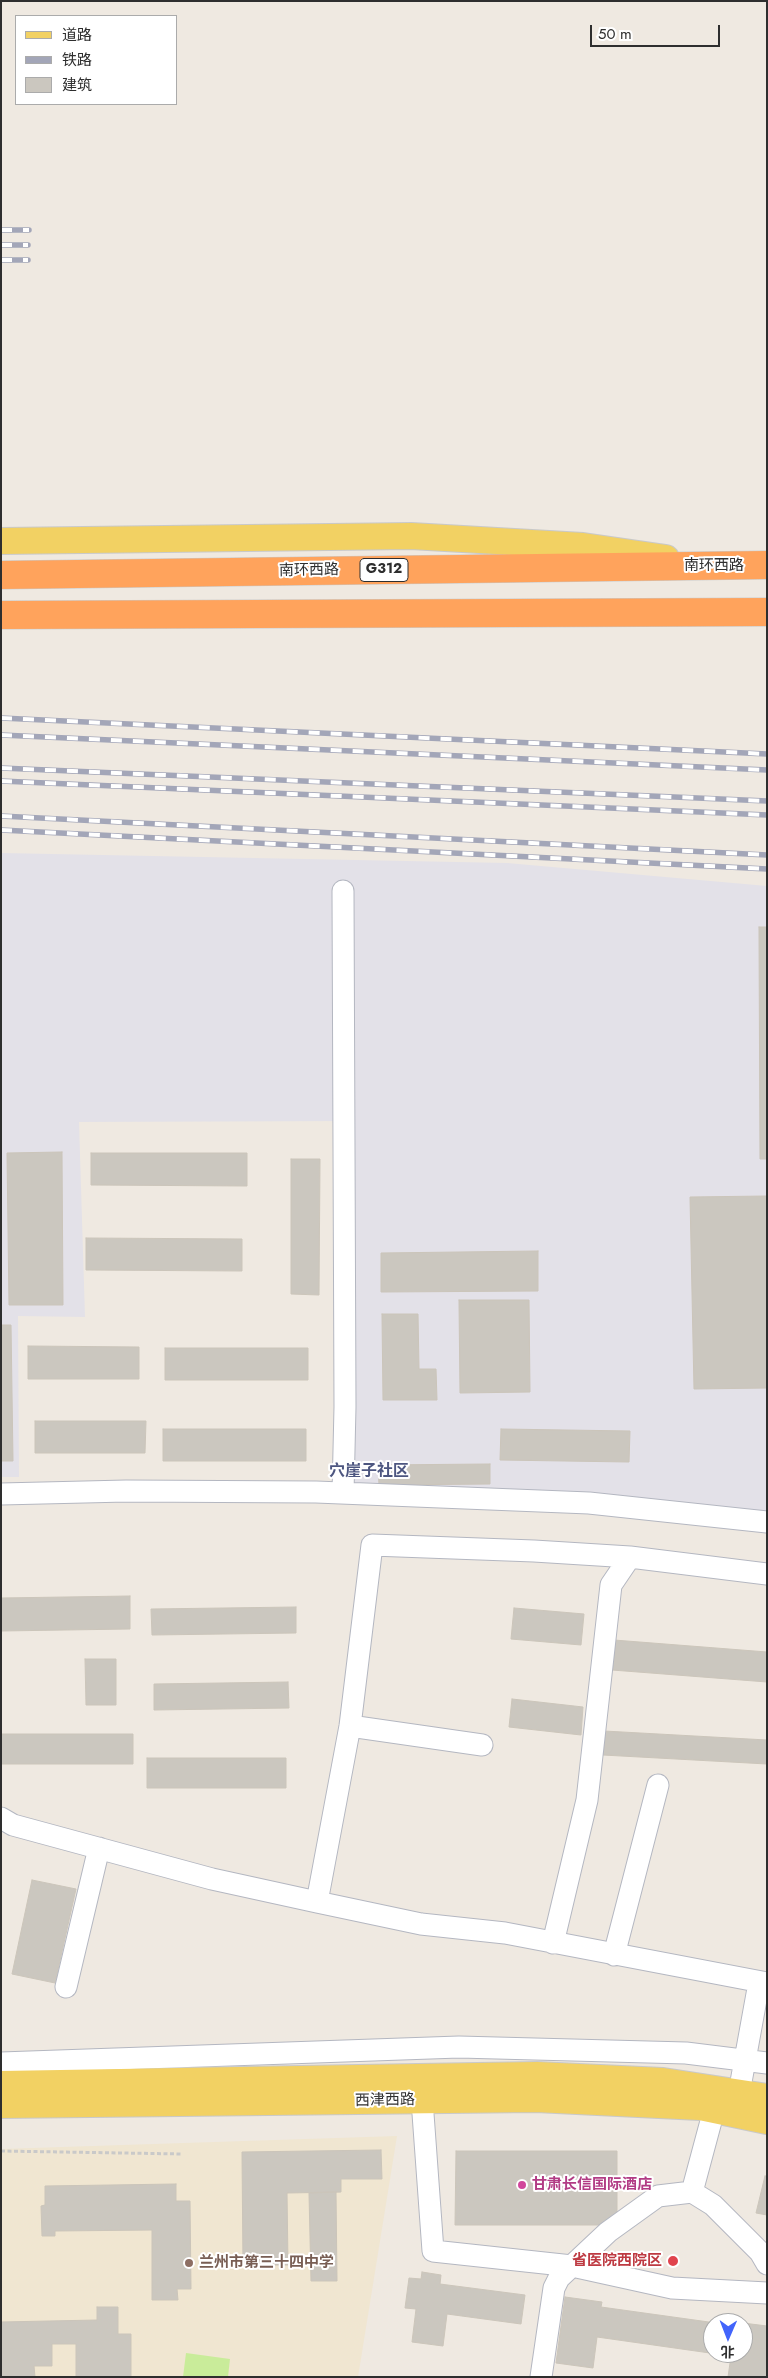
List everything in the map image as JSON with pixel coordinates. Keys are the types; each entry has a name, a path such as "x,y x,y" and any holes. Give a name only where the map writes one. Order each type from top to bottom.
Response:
{"highway":[{"name":"南环西路","path":"1,575 767,565"},
{"path":"1,615 767,612"}],"main road":[{"path":"1,541 411,536 583,546 716,566"},
{"name":"西津西路","path":"1,2084 537,2075 663,2080 767,2097"},
{"name":"西津西路","path":"1,2105 536,2099 700,2107 767,2121"}],"street":[{"path":"342,1493 345,1408 343,891"},
{"path":"1,1494 126,1492 342,1493 589,1503 767,1522"},
{"path":"317,1902 350,1726 372,1546 534,1551 630,1558 767,1574"},
{"path":"553,1943 587,1800 611,1585 630,1558"},
{"path":"350,1726 482,1745"},
{"path":"614,1955 658,1785"},
{"path":"1,1818 13,1825 212,1879 317,1902 421,1924 505,1933 763,1983 739,2093"},
{"path":"66,1988 99,1848"},
{"path":"1,2064 459,2047 686,2053 767,2063"},
{"path":"422,2100 432,2251 572,2266 672,2288 767,2293"},
{"path":"692,2192 714,2110"},
{"path":"541,2377 554,2288 559,2278 608,2232 658,2196 692,2192 713,2204 760,2252 767,2264"}],"path":[{"path":"2,2151 182,2154"}],"shaded area":[{"path":"1,853 507,863 767,886 767,1513 618,1495 353,1490 350,1121 79,1122 85,1317 18,1316 19,1477 1,1477"},
{"name":"兰州市第三十四中学","path":"397,2136 358,2377 1,2377 1,2149"}],"green space":[{"path":"186,2353 230,2359 228,2377 183,2377"}],"building":[{"path":"759,927 767,927 767,1159 760,1159"},
{"path":"62,1152 63,1305 9,1305 7,1153"},
{"path":"91,1153 247,1153 247,1186 91,1185"},
{"path":"291,1159 320,1159 319,1295 291,1294"},
{"path":"767,1196 767,1388 694,1389 690,1197"},
{"path":"86,1238 242,1239 242,1271 86,1270"},
{"path":"538,1251 538,1291 381,1292 381,1253"},
{"path":"459,1300 529,1300 530,1392 460,1393"},
{"path":"382,1314 418,1314 419,1369 436,1369 437,1400 383,1400"},
{"path":"1,1325 11,1325 13,1461 1,1461"},
{"path":"28,1346 139,1347 139,1379 28,1379"},
{"path":"165,1348 308,1348 308,1380 165,1380"},
{"path":"35,1421 146,1421 145,1453 35,1453"},
{"path":"163,1429 306,1429 306,1461 163,1461"},
{"path":"501,1429 630,1431 629,1462 500,1460"},
{"path":"490,1464 490,1484 379,1485 378,1465"},
{"path":"130,1596 130,1629 1,1631 1,1598"},
{"path":"296,1607 296,1633 152,1635 151,1609"},
{"path":"514,1608 584,1614 581,1645 511,1639"},
{"path":"614,1640 767,1652 767,1682 612,1670"},
{"path":"85,1659 116,1659 116,1705 86,1705"},
{"path":"288,1682 289,1708 154,1710 154,1684"},
{"path":"512,1699 583,1707 581,1735 509,1727"},
{"path":"604,1731 767,1740 767,1764 603,1755"},
{"path":"1,1734 133,1734 133,1764 1,1764"},
{"path":"147,1758 286,1758 286,1788 147,1788"},
{"path":"32,1880 76,1889 55,1983 12,1974"},
{"path":"381,2150 382,2179 341,2179 341,2192 287,2193 288,2265 243,2265 242,2152"},
{"path":"456,2151 617,2151 617,2225 455,2225"},
{"path":"765,2176 767,2176 767,2215 756,2213"},
{"path":"176,2184 176,2201 190,2201 191,2289 177,2289 178,2300 152,2300 152,2230 55,2231 55,2236 42,2236 41,2206 45,2205 45,2186"},
{"path":"336,2192 337,2281 311,2281 309,2193"},
{"path":"422,2272 441,2275 440,2284 525,2295 521,2324 447,2314 443,2346 412,2342 416,2309 405,2308 409,2278 421,2279"},
{"path":"565,2297 602,2302 601,2307 703,2321 703,2352 597,2337 593,2368 556,2363"},
{"path":"97,2307 118,2307 118,2334 131,2334 131,2377 76,2377 76,2344 52,2344 52,2366 34,2366 35,2377 1,2377 1,2322 97,2320"},
{"path":"753,2324 767,2326 767,2377 728,2377 730,2363 753,2363"}],"railway":[{"path":"1,230 29,230"},
{"path":"1,245 28,245"},
{"path":"1,260 28,260"},
{"path":"1,718 767,754"},
{"path":"1,735 767,770"},
{"path":"1,768 767,801"},
{"path":"1,781 767,815"},
{"path":"1,816 767,855"},
{"path":"1,830 767,869"}],"place":[{"name":"甘肃长信国际酒店","path":"522,2185"},
{"name":"省医院西院区","path":"673,2261"},
{"name":"兰州市第三十四中学","path":"189,2263"}],"district":[{"name":"穴崖子社区","path":"369,1472"}]}
